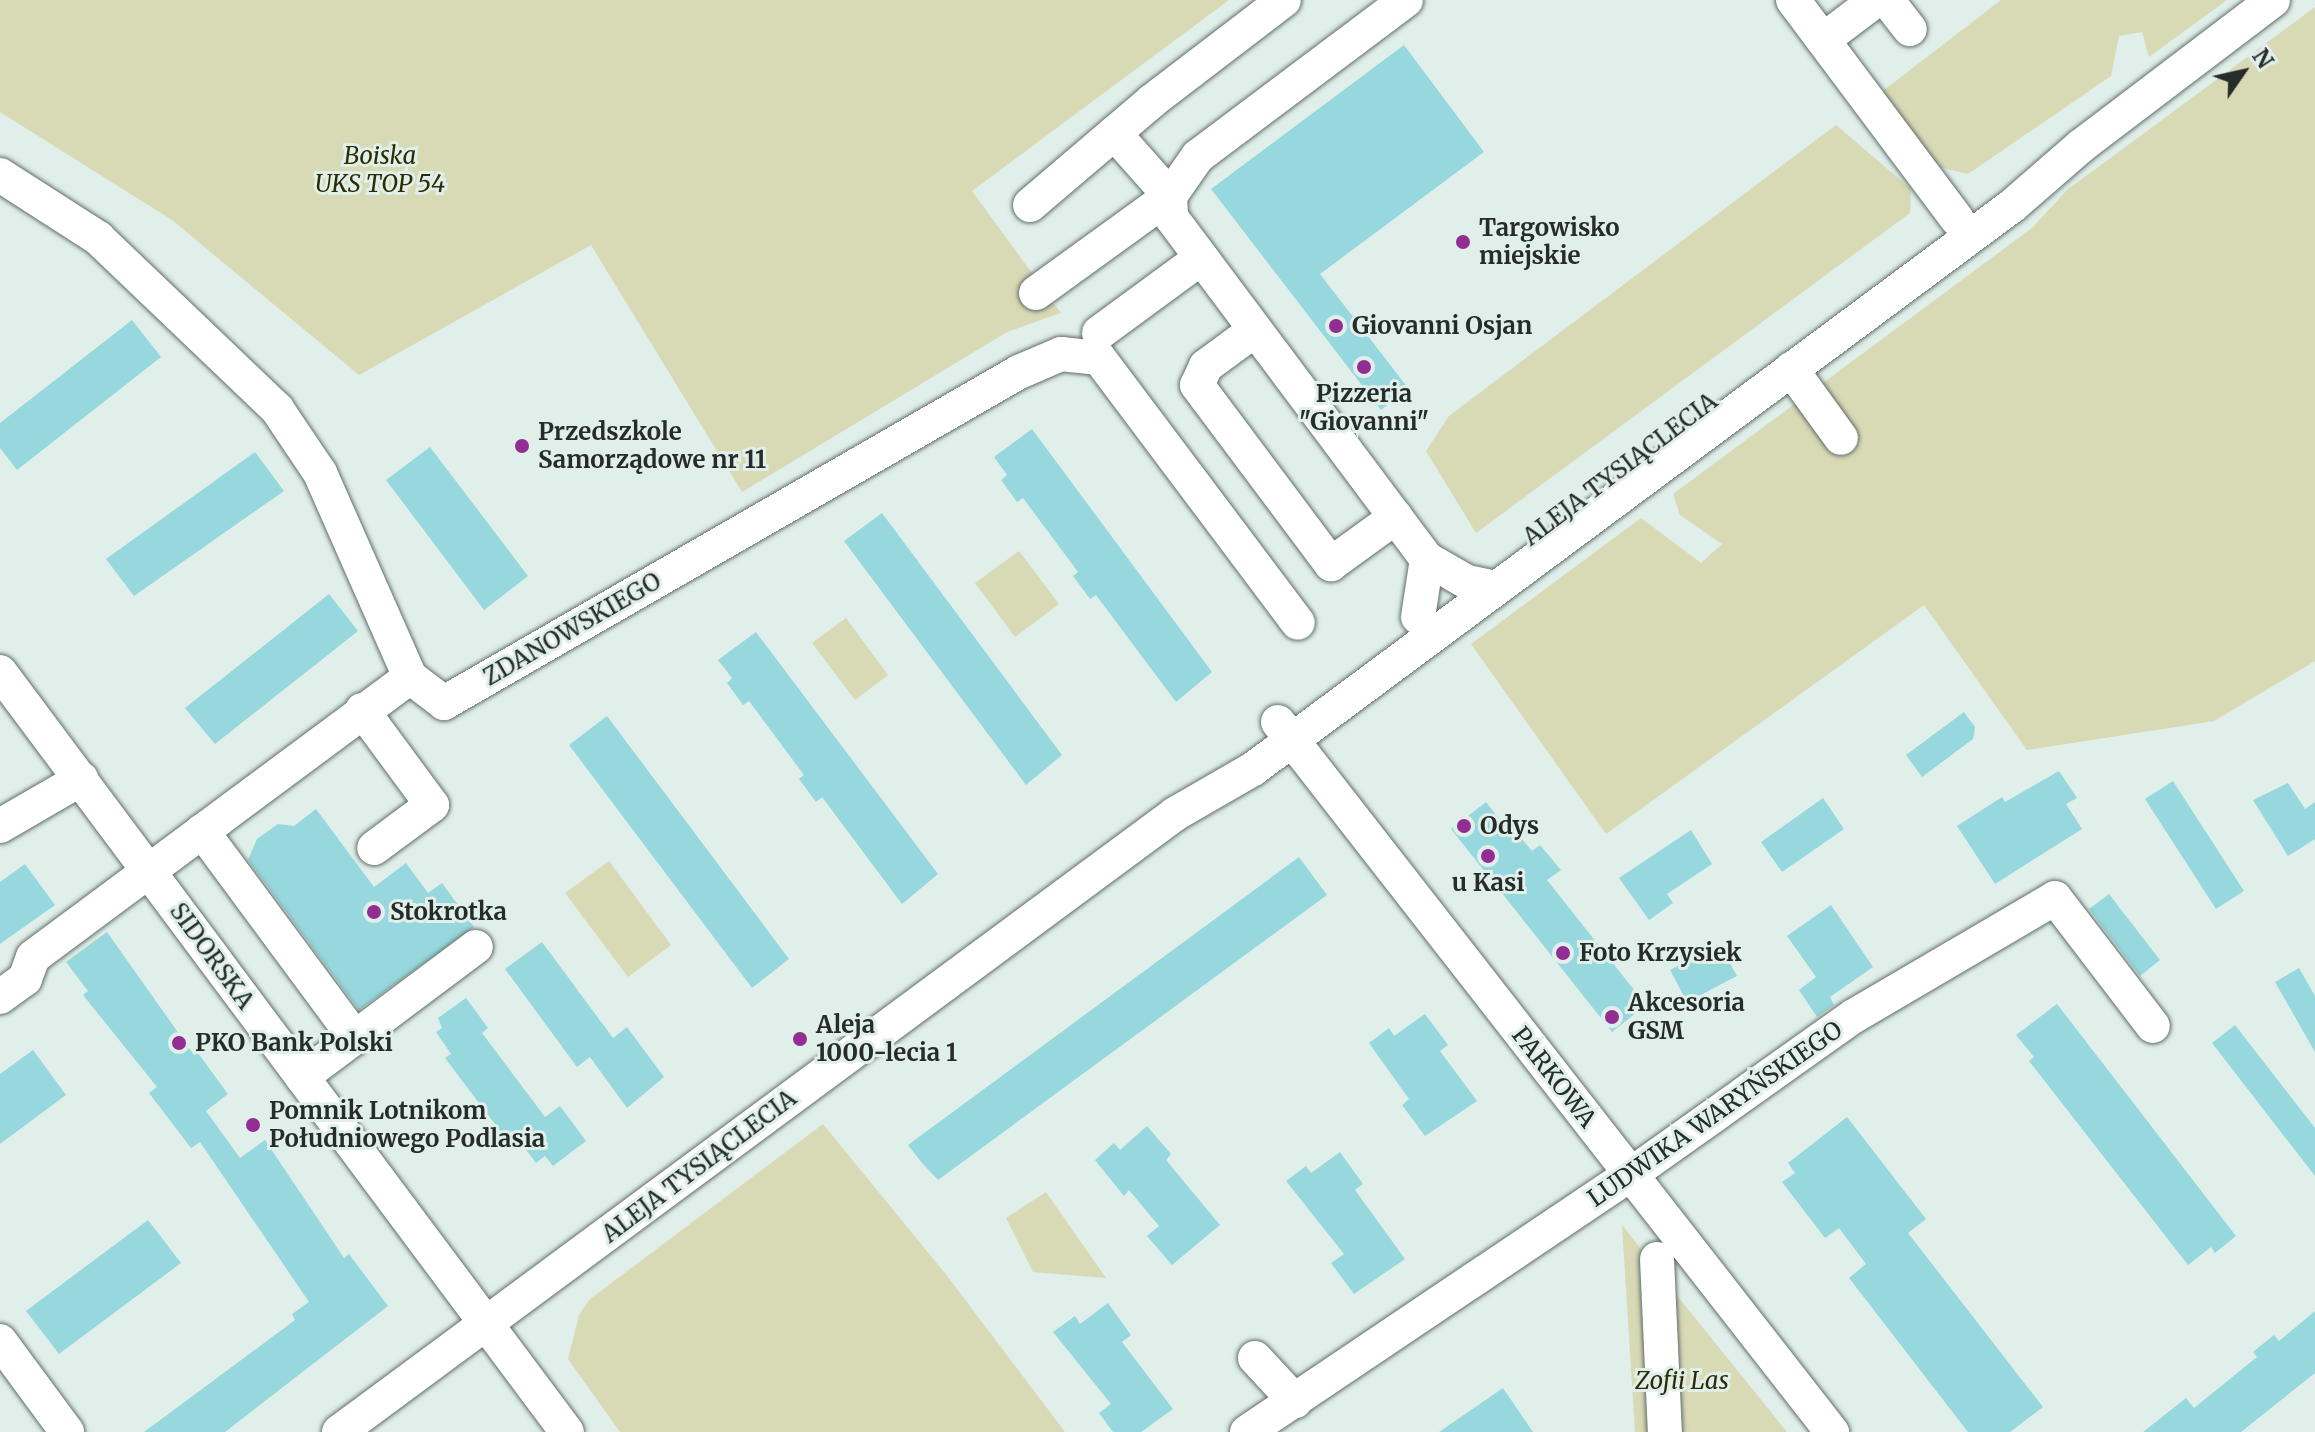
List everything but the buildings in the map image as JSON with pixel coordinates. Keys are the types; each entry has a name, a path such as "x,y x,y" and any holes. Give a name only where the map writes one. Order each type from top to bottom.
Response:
{"street":[{"path":"1030,205 1114,133 1284,0"},
{"path":"1036,293 1170,196 1198,156 1406,0"},
{"path":"1793,0 1957,219"},
{"path":"1823,40 1876,0"},
{"path":"1887,0 1910,29"},
{"name":"ALEJA TYSIĄCLECIA","path":"339,1432 1175,814 1253,769 1285,730 1418,617 1482,585 1791,369 2012,206 2081,146 2273,0"},
{"path":"1114,133 1170,196 1171,217 1427,559 1482,585"},
{"name":"ALEJA TYSIĄCLECIA","path":"1285,730 1482,585 1957,219 2002,186 2081,146"},
{"path":"0,175 98,238 277,409 320,473 410,677 33,957 25,979 0,997"},
{"path":"1099,333 1201,258"},
{"path":"1255,330 1206,366 1197,385 1331,564 1396,517"},
{"name":"ZDANOWSKIEGO","path":"410,677 444,703 1019,372 1061,354 1099,358 1298,623"},
{"path":"1791,369 1841,438"},
{"path":"1418,617 1427,559"},
{"name":"SIDORSKA","path":"0,672 567,1432"},
{"path":"362,710 432,805 374,848"},
{"name":"PARKOWA","path":"1285,730 1832,1432"},
{"path":"0,826 81,779"},
{"path":"202,831 355,1038"},
{"name":"LUDWIKA WARYŃSKIEGO","path":"1247,1432 1630,1175 1854,1016 2055,898 2153,1026"},
{"path":"302,1077 476,947"},
{"path":"1657,1259 1665,1432"},
{"path":"0,1341 67,1432"},
{"path":"1255,1358 1295,1401"}],"green space":[{"name":"Boiska UKS TOP 54","path":"0,0 1229,0 972,191 1061,313 1007,332 742,492 591,245 359,375 172,220 0,112"},
{"path":"2001,0 2227,0 2149,57 2142,32 2119,36 2111,76 1968,174 1934,166 1879,94"},
{"path":"2315,7 2315,661 2214,721 2027,750 1924,605 1606,834 1471,644 1641,518 1701,563 1722,544 1680,515 1673,494 2032,228 2067,190"},
{"path":"1836,125 1911,189 1910,213 1476,533 1426,451 1449,416"},
{"path":"1019,551 1059,604 1015,637 975,583"},
{"path":"846,618 888,675 855,700 812,643"},
{"path":"609,861 671,945 628,977 565,893"},
{"path":"823,1124 948,1277 1065,1432 620,1432 568,1359 579,1315 590,1299"},
{"path":"1046,1192 1106,1278 1033,1272 1006,1218"},
{"name":"Zofii Las","path":"1622,1225 1679,1298 1787,1432 1635,1432"}],"place":[{"name":"Targowisko miejskie","path":"1463,242"},
{"name":"Giovanni Osjan","path":"1336,326"},
{"name":"Pizzeria \"Giovanni\"","path":"1364,367"},
{"name":"Przedszkole Samorządowe nr 11","path":"522,446"},
{"name":"Odys","path":"1464,826"},
{"name":"u Kasi","path":"1488,856"},
{"name":"Stokrotka","path":"374,912"},
{"name":"Foto Krzysiek","path":"1563,953"},
{"name":"Akcesoria GSM","path":"1612,1017"},
{"name":"Aleja 1000-lecia 1","path":"800,1039"},
{"name":"PKO Bank Polski","path":"179,1043"},
{"name":"Pomnik Lotnikom Południowego Podlasia","path":"253,1125"}]}
